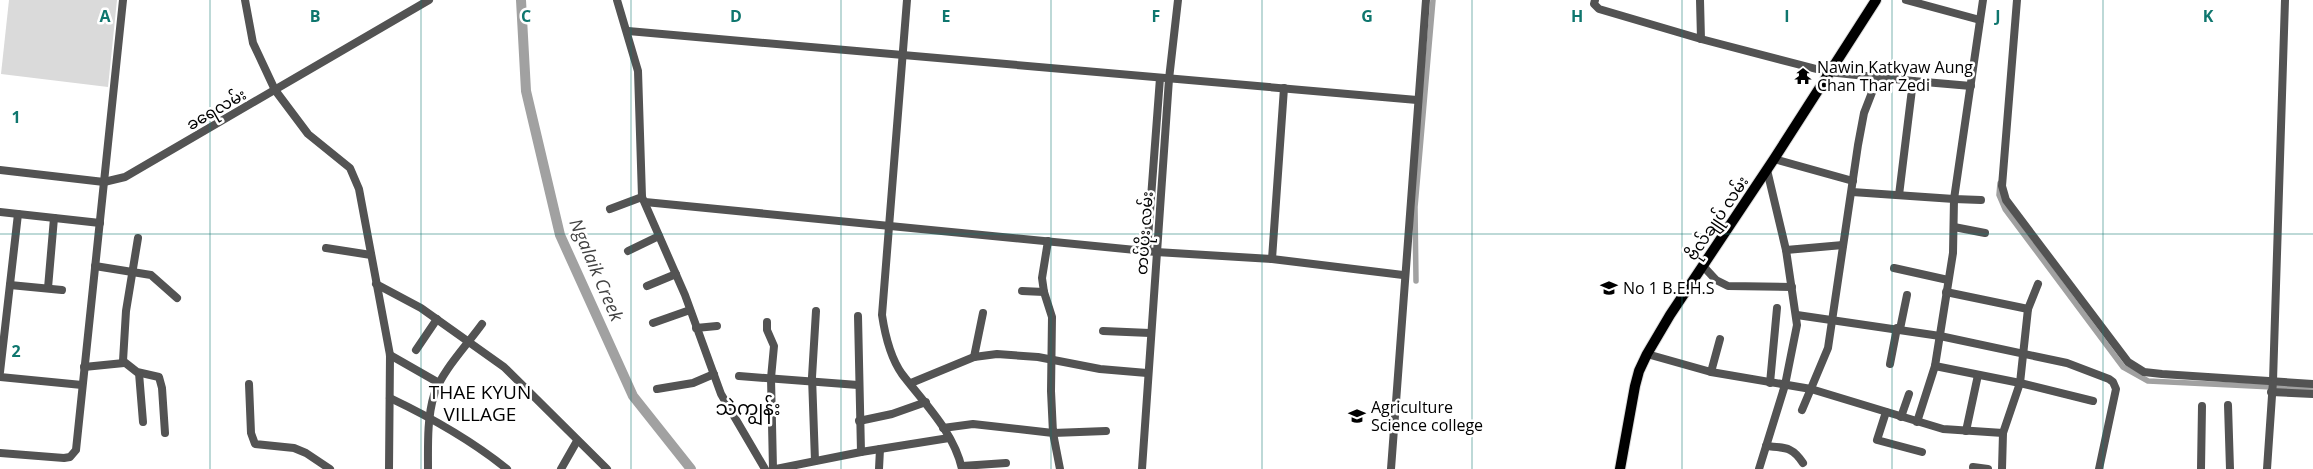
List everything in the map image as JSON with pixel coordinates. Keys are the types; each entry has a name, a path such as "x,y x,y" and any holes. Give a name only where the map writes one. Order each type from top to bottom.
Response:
{"main road":[{"name":"ဗိုလ်ချုပ် လမ်း","path":"1620,469 1635,386 1647,354 1876,0"}],"street":[{"path":"0,453 57,459 73,455 76,450 123,0"},
{"path":"245,0 252,44 275,90 308,134 350,168 359,189 390,355 389,469"},
{"name":"ခရေလမ်း","path":"0,170 104,182 125,177 429,0"},
{"path":"617,0 628,31 640,86 644,200 676,274 721,394 765,469"},
{"path":"907,0 882,315 895,360 943,428 962,467 1006,463"},
{"name":"တပ်ပိုး လမ်း","path":"1142,469 1156,252 1164,78 1178,0"},
{"path":"1391,469 1416,100 1426,0"},
{"path":"1595,0 1594,4 1599,9 1701,39 1828,72 1971,86"},
{"path":"1700,0 1701,39"},
{"path":"1906,0 1980,20"},
{"path":"1917,422 1935,366 1953,253 1954,199 1983,0"},
{"path":"2017,0 2002,186 2006,200 2128,362 2136,368 2162,374 2272,386 2313,394"},
{"path":"2267,469 2272,386 2286,0"},
{"path":"628,31 1416,100"},
{"path":"1802,410 1828,348 1834,319 1843,245 1864,113 1878,76"},
{"path":"1147,252 1164,78"},
{"path":"1899,195 1913,81"},
{"path":"1272,259 1284,88"},
{"path":"1774,159 1853,181"},
{"path":"1758,469 1784,385 1797,325 1786,250 1767,170"},
{"path":"1852,192 1981,200"},
{"path":"610,209 644,200 888,227 1147,252 1272,259 1404,275"},
{"path":"0,212 100,223"},
{"path":"0,372 18,214"},
{"path":"48,288 54,218"},
{"path":"1954,227 1985,233"},
{"path":"628,252 659,236"},
{"path":"124,363 126,311 138,238"},
{"path":"1048,241 1042,278 1044,292 1052,317 1053,360 1050,391 1053,432 1060,469"},
{"path":"1786,250 1843,245"},
{"path":"326,248 371,255"},
{"path":"95,266 151,275 177,298"},
{"path":"1703,266 1716,280 1728,286 1792,287"},
{"path":"1894,268 1948,280"},
{"path":"647,286 676,274"},
{"path":"376,284 421,308 504,367 607,469"},
{"path":"2002,469 2002,433 2020,383 2028,309 2038,284"},
{"path":"10,285 62,290"},
{"path":"1022,291 1044,292"},
{"path":"1946,292 2028,309"},
{"path":"1890,364 1907,295"},
{"path":"1770,383 1777,308"},
{"path":"653,323 690,310"},
{"path":"815,460 813,380 816,310"},
{"path":"974,357 983,313"},
{"path":"1797,315 1898,328 1940,336 2067,363 2113,382 2116,389 2099,469"},
{"path":"858,316 858,385 861,452"},
{"path":"416,350 437,319"},
{"path":"767,322 767,330 774,346 771,378 775,469 815,460 949,438"},
{"path":"428,469 430,419 434,396 439,383 482,324"},
{"path":"696,328 717,326"},
{"path":"1103,331 1150,333"},
{"path":"1711,372 1720,339"},
{"path":"911,383 974,357 997,354 1053,360 1100,369 1147,373"},
{"path":"1647,354 1711,372 1811,389 1917,422 1954,431 2002,433"},
{"path":"390,355 439,383"},
{"path":"84,367 124,363 139,373 155,374 160,379 165,433"},
{"path":"1935,366 2020,383 2093,401"},
{"path":"139,373 143,422"},
{"path":"657,389 693,382 714,374"},
{"path":"1966,431 1978,375"},
{"path":"739,376 813,380 858,385"},
{"path":"0,377 82,385"},
{"path":"249,384 251,433 255,444 294,448 306,453 330,469"},
{"path":"2272,386 2313,384"},
{"path":"1901,417 1902,401 1909,394"},
{"path":"390,398 423,414 478,446 507,469"},
{"path":"859,421 892,414 926,402"},
{"path":"2201,469 2202,406"},
{"path":"2228,406 2230,469"},
{"path":"1886,412 1877,440 1922,452"},
{"path":"943,428 973,424 1053,432 1106,431"},
{"path":"561,469 577,441"},
{"path":"1766,446 1788,448 1796,452 1803,463"},
{"path":"879,469 880,449"},
{"path":"1973,468 1988,469"}],"shaded area":[{"path":"9,0 117,0 108,87 1,74"}],"waterway":[{"name":"Ngalaik Creek","path":"521,0 526,91 560,235 633,396 691,469"},
{"path":"1416,281 1415,207 1433,0"},
{"path":"2000,183 1999,195 2005,209 2123,367 2148,381 2313,389"}],"place":[{"name":"Nawin Katkyaw Aung Chan Thar Zedi","path":"1803,76"},
{"name":"No 1 B.E.H.S","path":"1609,288"},
{"name":"Agriculture Science college","path":"1357,416"}],"district":[{"name":"THAE KYUN VILLAGE","path":"480,403"},
{"name":"သဲကျွန်း","path":"748,408"}]}
